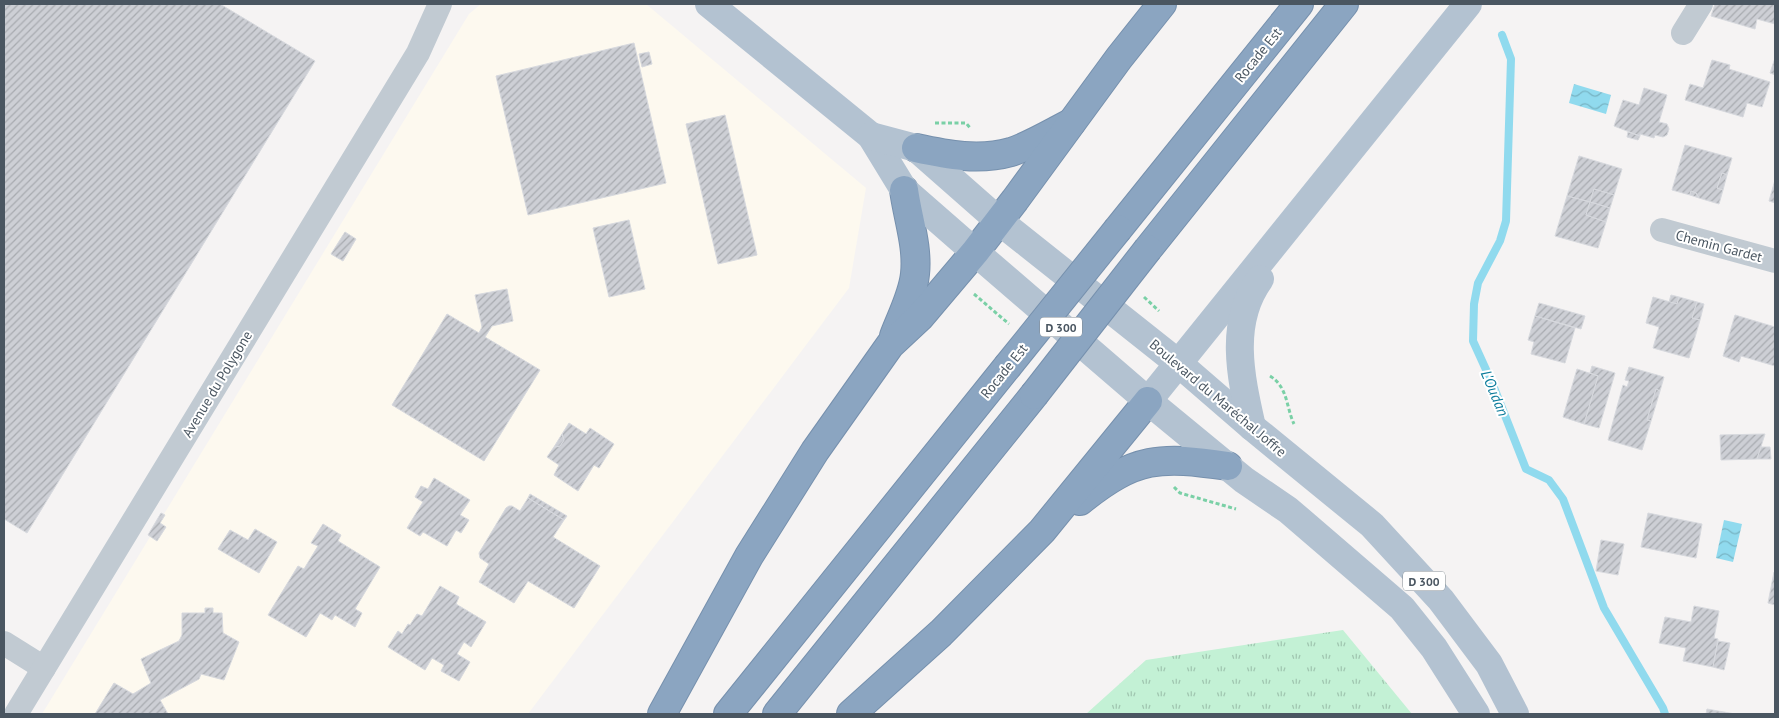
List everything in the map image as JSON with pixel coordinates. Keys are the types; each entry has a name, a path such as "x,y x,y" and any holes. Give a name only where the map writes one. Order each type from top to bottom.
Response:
{"highway":[{"path":"662,714 754,548 815,451 890,345 920,316 999,221 1119,58 1162,4"},
{"name":"Rocade Est","path":"728,714 1299,4"},
{"path":"777,714 1034,395 1344,4"},
{"path":"916,148 948,156 979,158 1012,152 1072,123"},
{"path":"890,345 915,276 916,257 904,190"},
{"path":"851,714 941,633 1042,531 1148,402"},
{"path":"1042,531 1099,486 1135,466 1161,460 1193,461 1228,466"}],"main road":[{"name":"Boulevard du Maréchal Joffre","path":"709,4 871,136 904,190 974,252 1148,402 1244,480 1288,510 1402,608 1434,648 1476,714"},
{"path":"1148,402 1468,4"},
{"path":"1252,427 1244,390 1240,340 1241,320 1250,294 1362,135"},
{"name":"Boulevard du Maréchal Joffre","path":"871,136 916,148 999,221 1178,363 1252,427 1372,525 1409,563 1441,600 1488,664 1515,714"}],"street":[{"name":"Avenue du Polygone","path":"16,714 418,52 440,4"},
{"name":"Avenue du Polygone","path":"418,52 459,4"},
{"path":"1683,33 1701,4"},
{"name":"Chemin Gardet","path":"1662,230 1775,261"},
{"path":"4,643 44,668"}],"shaded area":[{"path":"481,4 646,4 866,188 849,288 528,714 42,714 469,14"}],"green space":[{"path":"1343,630 1412,714 1086,714 1146,660"}],"water":[{"path":"1574,84 1611,95 1606,114 1569,103"},
{"path":"1724,520 1742,524 1733,562 1716,558"}],"building":[{"path":"4,4 220,4 315,61 27,533 4,519"},
{"path":"1715,4 1775,4 1775,24 1757,19 1755,29 1711,16"},
{"path":"634,43 666,183 528,215 496,76"},
{"path":"649,52 652,64 642,67 639,54"},
{"path":"1775,58 1775,75 1770,73"},
{"path":"1712,60 1730,65 1729,69 1770,82 1762,107 1747,103 1743,117 1685,100 1690,84 1703,88"},
{"path":"1644,88 1667,95 1659,122 1667,124 1669,129 1667,135 1663,137 1655,135 1654,138 1640,134 1640,136 1614,126 1623,100 1639,105"},
{"path":"725,115 757,255 718,264 686,124"},
{"path":"1628,132 1640,136 1638,140 1627,137"},
{"path":"1685,145 1732,158 1727,175 1722,173 1717,188 1723,190 1719,204 1699,198 1696,193 1691,191 1690,195 1672,190"},
{"path":"1579,156 1622,169 1614,195 1594,189 1590,202 1567,196"},
{"path":"1722,173 1727,175 1723,190 1717,188"},
{"path":"1775,180 1775,203 1769,201"},
{"path":"1594,189 1614,195 1610,208 1590,202"},
{"path":"1691,191 1696,193 1699,198 1690,195"},
{"path":"1567,196 1590,202 1586,215 1606,222 1598,248 1555,236"},
{"path":"1590,202 1610,208 1606,222 1586,215"},
{"path":"629,220 645,289 609,297 593,228"},
{"path":"345,232 356,239 343,261 331,254"},
{"path":"507,289 513,321 492,326 485,337 540,370 484,461 392,405 447,314 479,333 482,327 475,295"},
{"path":"1671,295 1679,297 1677,304 1669,302"},
{"path":"1653,297 1677,304 1679,297 1697,302 1692,318 1700,320 1689,358 1653,348 1659,327 1646,323"},
{"path":"1697,302 1704,304 1700,320 1692,318"},
{"path":"1539,303 1585,316 1581,329 1535,316"},
{"path":"1735,315 1775,327 1775,366 1741,356 1739,362 1723,356"},
{"path":"1535,316 1575,328 1565,363 1531,354 1534,342 1528,340"},
{"path":"1592,366 1615,373 1599,428 1584,424 1598,376 1590,373"},
{"path":"1629,367 1664,377 1660,391 1656,389 1647,420 1651,421 1642,450 1608,440 1623,385 1627,387 1629,381 1625,380"},
{"path":"1577,369 1598,376 1584,424 1563,417"},
{"path":"1656,389 1660,391 1651,421 1647,420"},
{"path":"569,423 586,434 590,428 614,444 599,468 594,465 578,491 554,475 559,465 547,457 554,447 560,446 564,440 562,434"},
{"path":"562,434 564,440 560,446 554,447"},
{"path":"1765,434 1757,459 1721,460 1720,435"},
{"path":"1761,447 1770,447 1771,459 1757,459"},
{"path":"434,478 470,500 460,515 469,520 461,533 456,530 447,546 423,532 420,536 407,528 423,502 415,497 421,486 428,489"},
{"path":"530,494 567,516 564,520 528,498"},
{"path":"528,498 564,520 553,537 600,566 574,608 528,581 514,603 479,582 489,564 480,558 479,553 506,508 512,506 520,511"},
{"path":"161,513 165,515 160,523 166,527 157,541 148,535"},
{"path":"1648,513 1702,524 1696,558 1641,547"},
{"path":"323,524 341,535 338,541 380,567 355,609 362,613 355,627 335,615 332,620 320,613 306,637 268,615 298,566 304,569 318,546 311,543"},
{"path":"255,529 277,542 259,573 218,549 230,530 248,540"},
{"path":"1601,540 1624,544 1618,575 1596,571"},
{"path":"1775,572 1775,605 1768,603"},
{"path":"440,586 459,597 456,604 486,622 471,647 464,642 457,654 470,662 459,681 441,671 444,665 432,658 425,670 388,647 398,631 402,634 417,614 422,616"},
{"path":"1694,606 1719,611 1714,638 1718,639 1713,667 1683,661 1686,648 1659,643 1665,617 1691,622"},
{"path":"205,608 213,608 213,613 222,613 223,633 239,642 224,680 201,674 199,679 160,700 168,714 95,714 114,683 133,694 151,683 141,659 179,641 182,635 182,613 205,613"},
{"path":"1718,641 1730,643 1724,670 1713,667"},
{"path":"1707,709 1735,714 1706,714"}],"waterway":[{"name":"L'Oudan","path":"1502,35 1511,59 1506,221 1500,241 1478,283 1474,304 1473,341 1493,385 1526,469 1549,480 1563,499 1604,608 1665,714"}]}
